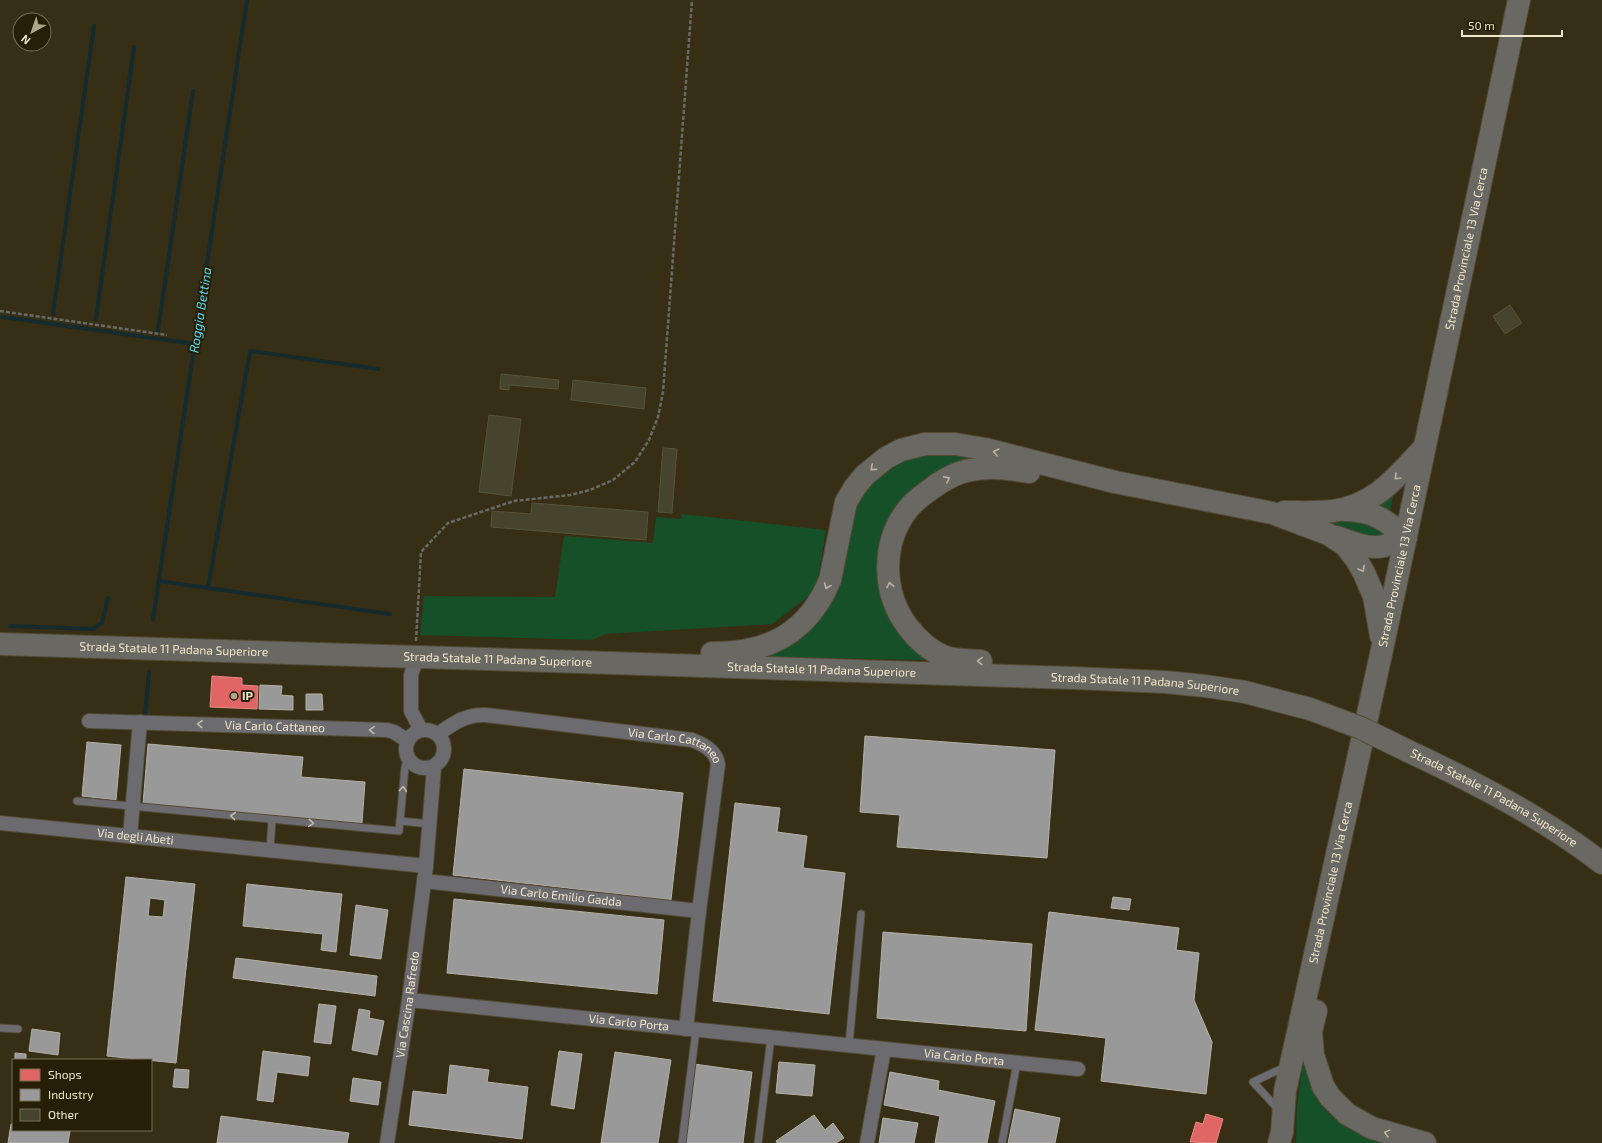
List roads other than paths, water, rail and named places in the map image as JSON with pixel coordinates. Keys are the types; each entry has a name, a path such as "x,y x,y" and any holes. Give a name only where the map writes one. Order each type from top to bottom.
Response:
{"main road":[{"name":"Strada Provinciale 13 Via Cerca","path":"1282,1133 1284,1091 1383,645 1519,0"},
{"path":"612,663 654,652 737,652 772,642 796,629 816,607 830,580 844,511 850,495 859,482 871,469 886,458 901,450 925,444 955,444 984,449 1115,482 1272,513 1361,545 1384,546 1406,537 1390,523 1372,514 1347,510 1272,513"},
{"path":"1332,511 1346,508 1378,494 1391,483 1424,448"},
{"path":"1073,678 1017,662 956,660 946,658 930,649 912,632 898,612 890,587 888,558 896,530 908,509 914,502 937,484 960,472 972,469 990,468 1115,482"},
{"path":"1328,534 1345,545 1356,559 1364,573 1374,596 1383,645"},
{"name":"Strada Statale 11 Padana Superiore","path":"0,644 1073,678 1179,683 1205,686 1258,695 1310,709 1360,728 1505,799 1550,827 1602,863"},
{"path":"1345,819 1332,933 1311,1032 1313,1056 1323,1086 1330,1097 1347,1114 1372,1128 1425,1143"}],"street":[{"path":"417,657 411,675 411,711 421,730"},
{"name":"Via Carlo Cattaneo","path":"438,734 463,718 478,715 692,740 704,746 714,754 718,764 699,911 691,1029"},
{"name":"Via Carlo Cattaneo","path":"89,721 387,730 394,732 408,741"},
{"path":"130,836 140,722"},
{"path":"421,730 433,731 438,734 442,738 445,749 442,760 434,767 428,769 416,767 408,758 406,752 408,741 416,732 421,730"},
{"name":"Via Cascina Rafredo","path":"386,1143 409,1000 426,866 434,767"},
{"name":"Via degli Abeti","path":"0,823 426,866"},
{"name":"Via Carlo Emilio Gadda","path":"424,881 699,911"},
{"name":"Via Carlo Porta","path":"409,1000 1078,1069"},
{"path":"867,1143 884,1049"}],"lane":[{"path":"76,801 399,831 405,767 408,758"},
{"path":"270,850 272,820"},
{"path":"400,821 430,824"},
{"path":"849,1046 861,914"},
{"path":"0,1028 18,1029"},
{"path":"682,1143 691,1029"},
{"path":"758,1143 771,1037"},
{"path":"1002,1143 1017,1063"},
{"path":"1282,1133 1253,1082 1291,1064"}],"waterway":[{"name":"Roggia Bettina","path":"153,619 247,0"},
{"path":"53,314 94,26"},
{"path":"96,319 134,47"},
{"path":"158,331 193,91"},
{"path":"3,317 195,344"},
{"path":"208,588 250,351 378,369"},
{"path":"159,581 390,614"},
{"path":"10,626 93,629 102,623 108,598"},
{"name":"Roggia Bettina","path":"145,717 149,672"}],"place":[{"name":"IP","path":"234,696"}]}
